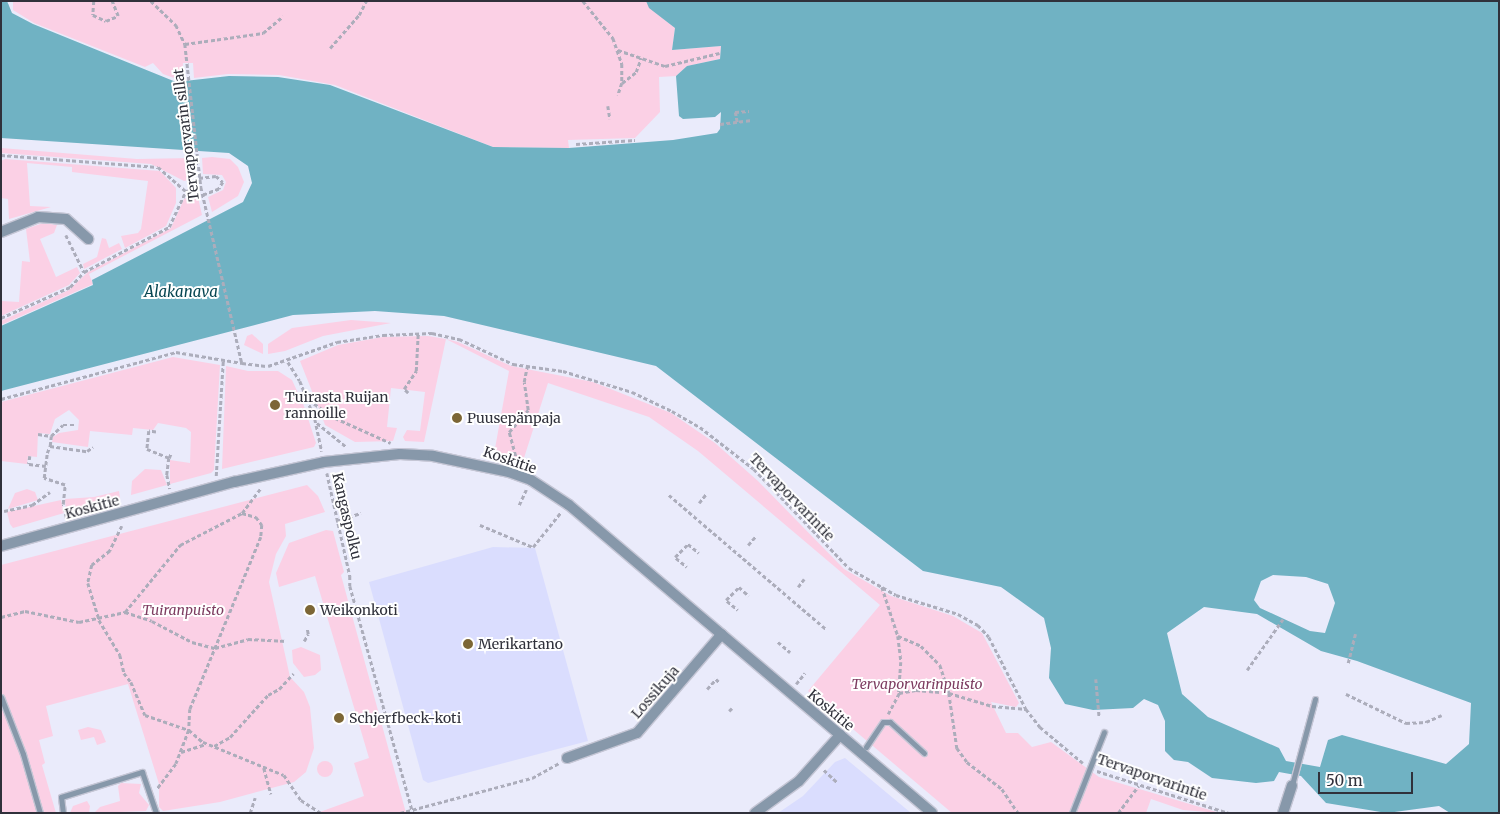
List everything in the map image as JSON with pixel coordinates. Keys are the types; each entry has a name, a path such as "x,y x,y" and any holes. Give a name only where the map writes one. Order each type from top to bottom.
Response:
{"street":[{"path":"1,232 38,217 58,218 66,219 88,239"},
{"name":"Koskitie","path":"1,546 234,482 324,462 400,454 434,456 489,466 530,480 570,505 932,813"},
{"name":"Lossikuja","path":"567,758 637,733 722,634"},
{"path":"755,813 799,781 840,735"},
{"path":"1283,813 1292,785"}],"lane":[{"path":"1,697 23,754 40,813"},
{"path":"1292,785 1315,699"},
{"path":"866,747 883,722 890,722 924,753"},
{"path":"1072,813 1104,732"},
{"path":"63,813 61,798 142,772 156,813"}],"path":[{"path":"94,1 93,15 106,21 118,16 112,1"},
{"name":"Tervaporvarin sillat","path":"151,1 176,25 185,44 200,187 237,335 242,363"},
{"path":"330,48 359,15 366,1"},
{"path":"583,1 597,14 618,50 622,64 622,83 618,95"},
{"path":"185,44 263,34 283,16"},
{"path":"618,50 664,66 719,53"},
{"path":"622,83 636,72 641,58"},
{"path":"608,106 610,119"},
{"path":"737,122 736,112 749,111"},
{"path":"720,124 752,120"},
{"path":"576,144 635,140"},
{"path":"1,156 158,167 186,191"},
{"path":"199,178 216,176 223,182 220,189 202,195"},
{"path":"1,318 70,287 84,272 169,227 186,191 200,187"},
{"path":"58,218 84,272"},
{"path":"408,393 404,390 416,371 418,334"},
{"name":"Tervaporvarintie","path":"1,399 176,352 268,366 288,362 337,342 383,335 418,334 459,339 513,364 563,371 632,392 700,427 754,469 838,558 882,587 910,600 958,614 978,625 989,638 1026,709 1058,746 1091,768 1138,786 1229,813"},
{"path":"216,476 223,360"},
{"name":"Kangaspolku","path":"288,362 307,399 316,422 336,521 350,576 350,586 413,812"},
{"path":"516,462 509,432 529,406 524,382 526,366"},
{"path":"307,399 335,418 392,443"},
{"path":"316,422 347,447"},
{"path":"65,485 46,482 46,466 52,436 63,425 76,425"},
{"path":"156,432 149,431 148,452 164,454 169,458"},
{"path":"38,434 52,436"},
{"path":"50,446 87,451 92,447"},
{"path":"170,489 167,475 171,453"},
{"path":"30,456 29,464 46,466"},
{"path":"66,518 63,504 67,481"},
{"path":"1,617 25,611 79,622 99,620 125,612 180,545 242,513 260,489"},
{"path":"519,505 526,490"},
{"path":"4,511 32,505 50,492"},
{"path":"699,503 706,494"},
{"path":"669,496 826,629"},
{"path":"480,525 533,547 561,512"},
{"path":"148,790 162,786 181,752 189,730 190,709 261,538 262,525 256,516 242,513"},
{"path":"336,521 361,513"},
{"path":"122,526 110,550 92,565 88,583 99,620 120,655 124,674 131,682 145,715 189,730 208,744 284,775 301,800 321,813"},
{"path":"748,545 755,537"},
{"path":"687,567 676,558 688,544 699,553"},
{"path":"798,587 804,579"},
{"path":"738,610 726,601 739,587 749,596"},
{"path":"882,587 898,636 901,662 899,692 883,722"},
{"path":"125,612 152,621 192,642 215,648 248,639 287,641"},
{"path":"1247,670 1283,619"},
{"path":"304,641 308,634 307,629"},
{"path":"1348,662 1355,634"},
{"path":"898,636 921,646 940,665 949,693 957,748 967,762 1002,789 1018,813"},
{"path":"778,642 790,652"},
{"path":"796,684 805,673"},
{"path":"214,746 230,737 268,694 279,689 293,674"},
{"path":"708,689 716,679 720,683"},
{"path":"1096,679 1099,716"},
{"path":"899,692 916,690 949,693 992,706 1026,709"},
{"path":"1346,694 1406,723 1426,722 1442,714"},
{"path":"181,752 208,744"},
{"path":"400,813 413,812 532,778 567,758"},
{"path":"264,768 271,794"},
{"path":"824,770 837,782"},
{"path":"1118,813 1138,786"},
{"path":"250,813 255,798"}],"shaded area":[{"path":"493,547 535,548 588,741 428,783 423,780 369,582"},
{"path":"845,758 911,813 778,813 803,796 835,762"}],"green space":[{"path":"13,1 646,1 650,8 675,28 672,50 721,46 720,59 687,66 676,76 659,77 660,112 635,138 568,140 569,148 493,147 335,85 279,75 228,74 194,78 193,63 183,63 182,79 174,78 163,74 153,63 145,67 34,23 13,10"},
{"path":"1,148 137,159 192,158 193,179 184,181 151,164 1,153"},
{"path":"202,158 230,159 238,167 244,182 238,196 212,212 208,197 223,190 226,182 222,175 203,174"},
{"path":"5,159 160,171 176,188 176,203 166,226 125,248 121,236 138,233 141,229 148,181 72,172 72,167 27,163 30,206 51,207 9,219 8,199 1,198 1,161"},
{"path":"197,193 202,215 89,274 93,284 1,325 1,321 69,290 88,272 171,228 184,199"},
{"path":"43,223 57,225 54,233 40,239 56,277 77,267 80,273 69,285 1,316 1,301 19,302 22,261 30,262 26,229"},
{"path":"102,238 106,239 109,248 119,243 122,249 84,269 83,264 97,257"},
{"path":"351,320 391,323 323,336 285,351 268,354 268,344 292,328"},
{"path":"252,334 263,344 263,354 244,345 247,336"},
{"path":"428,336 446,339 424,442 405,441 403,437 407,430 420,431 425,392 391,388 387,427 397,428 393,441 355,442 325,425 317,403 322,398 315,399 300,361 338,345 383,337"},
{"name":"Tervaporvarinpuisto","path":"446,339 458,342 511,366 593,382 671,413 715,443 758,481 844,569 891,596 953,616 982,633 1019,703 1016,707 991,702 1006,733 1018,733 1032,747 1051,742 1099,777 1220,813 1183,810 1151,799 1146,813 952,813 808,691 880,605 698,451 649,417 548,383 523,461 494,454 509,371"},
{"path":"173,357 220,365 214,470 211,473 170,484 170,460 190,463 191,432 186,428 158,423 153,430 133,428 132,435 90,431 88,447 52,442 53,437 59,433 78,430 79,420 69,410 55,419 50,434 38,433 37,457 28,456 27,464 1,461 1,402"},
{"path":"226,366 248,371 278,371 292,380 304,406 316,443 314,447 222,469"},
{"path":"145,469 161,470 167,485 131,495 132,481"},
{"name":"Tuiranpuisto","path":"307,485 318,496 325,512 285,524 286,536 276,554 269,582 290,677 304,692 310,707 314,748 306,772 294,782 220,802 163,811 159,807 159,784 128,684 46,706 53,736 39,740 45,763 42,765 56,813 1,813 1,565"},
{"path":"27,489 35,492 38,500 8,509 15,493"},
{"path":"119,491 120,498 66,513 65,499 94,497"},
{"path":"61,500 64,513 13,528 10,524 7,512"},
{"path":"326,530 333,531 344,572 341,575 406,813 317,813 364,796 354,763 369,758 315,576 279,587 276,573 289,543"},
{"path":"301,647 320,655 321,670 315,675 304,677 293,663 292,650"},
{"path":"88,727 101,730 106,742 97,745 94,737 81,740 78,730"},
{"path":"325,761 331,763 333,769 331,775 325,777 319,775 317,769 319,763"},
{"path":"121,783 141,784 139,793 149,805 146,811 94,813 100,807 120,801 118,786"},
{"path":"87,801 90,806 89,813 70,813 73,806"}],"water":[{"name":"Alakanava","path":"1,1 7,1 12,13 33,24 176,82 229,76 278,77 330,85 493,147 569,148 673,140 717,133 720,129 721,112 715,117 683,119 679,116 676,76 687,66 720,59 721,46 672,50 675,28 649,8 646,1 1499,1 1499,813 1450,813 1439,806 1387,813 1326,803 1301,776 1279,772 1274,781 1256,783 1212,778 1188,762 1174,760 1165,751 1165,721 1158,705 1144,699 1133,708 1093,710 1065,704 1049,678 1051,648 1044,618 1001,587 923,571 656,366 444,316 375,311 293,315 1,391 1,326 93,285 92,280 243,202 252,183 248,166 229,153 1,138","holes":["1273,575 1306,577 1328,584 1335,603 1325,633 1310,631 1260,608 1254,600 1261,581","1204,607 1257,614 1321,651 1357,661 1471,703 1469,744 1446,764 1342,735 1328,740 1320,767 1286,761 1279,748 1208,717 1182,694 1167,633"]}],"place":[{"name":"Tuirasta Ruijan rannoille","path":"275,405"},
{"name":"Puusepänpaja","path":"457,418"},
{"name":"Weikonkoti","path":"310,610"},
{"name":"Merikartano","path":"468,644"},
{"name":"Schjerfbeck-koti","path":"339,718"}]}
